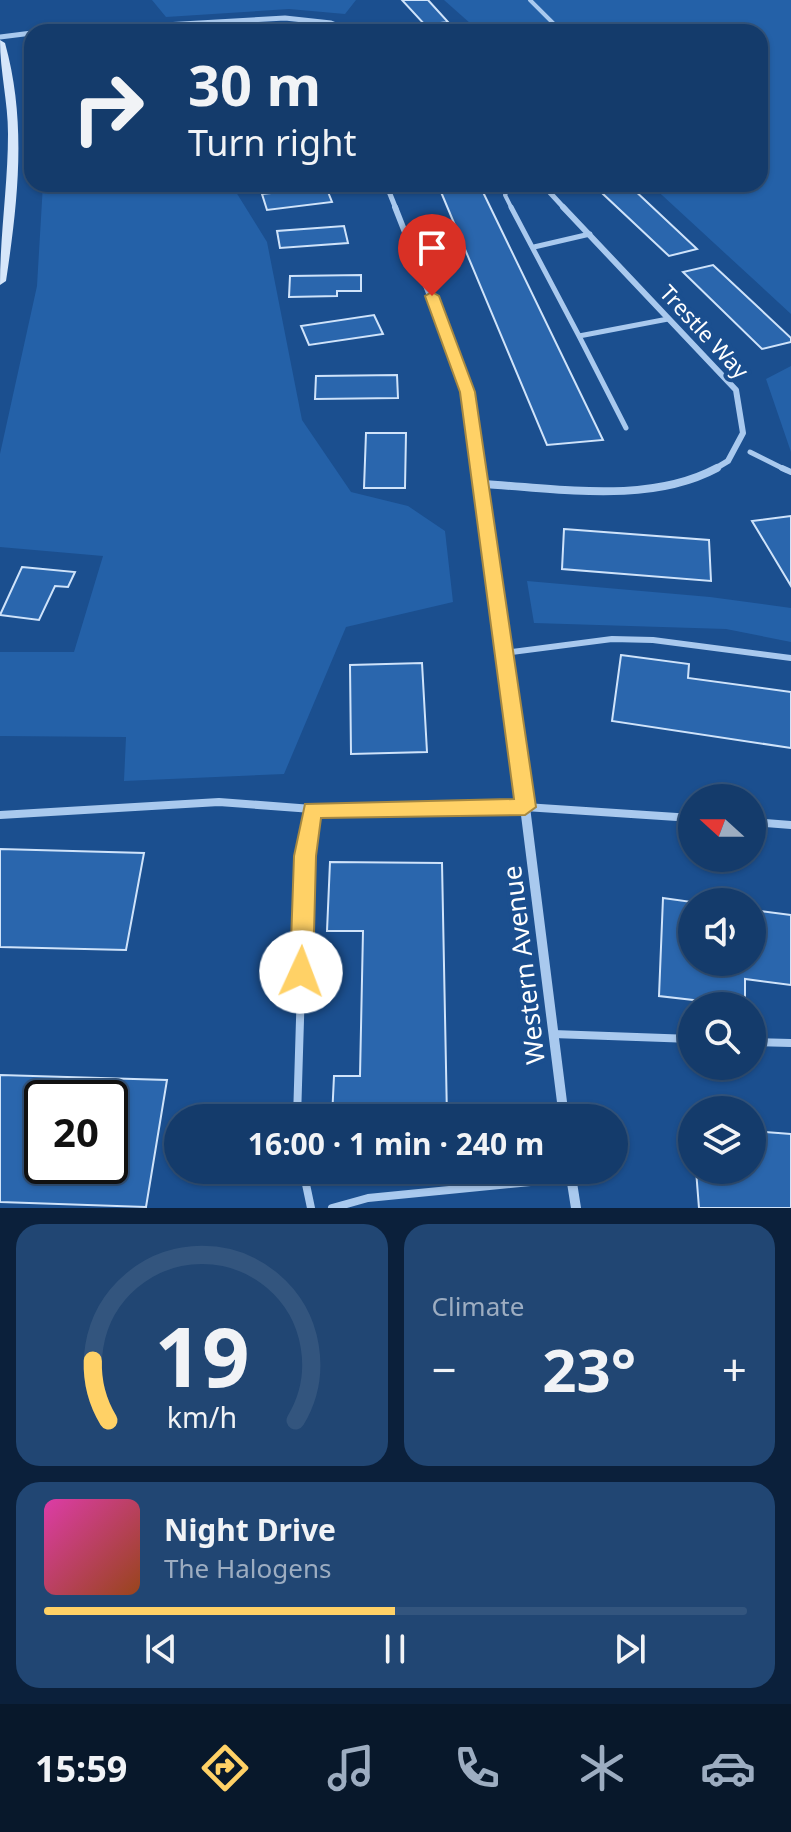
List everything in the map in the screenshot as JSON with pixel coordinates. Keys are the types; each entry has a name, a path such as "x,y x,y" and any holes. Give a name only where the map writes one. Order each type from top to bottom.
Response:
{"main road":[{"path":"0,43 6,61 13,143 3,223 0,281"}],"street":[{"path":"181,24 285,18 333,24"},
{"path":"0,37 24,34"},
{"path":"389,192 468,392 482,484 657,489 715,479 745,458 753,442"},
{"name":"Trestle Way","path":"550,192 721,373 750,410"},
{"path":"312,809 525,807"},
{"name":"Western Avenue","path":"525,807 562,1104"},
{"path":"572,1184 576,1208"}],"lane":[{"path":"530,0 554,24"},
{"path":"506,192 505,195 626,428"},
{"path":"534,247 590,234"},
{"path":"579,336 668,319"},
{"path":"745,458 791,472"},
{"path":"482,484 525,807 678,817"},
{"path":"504,653 612,639 653,640 791,658"},
{"path":"0,815 219,802 312,809 305,856 297,1104"},
{"path":"766,823 791,825"},
{"path":"553,1034 678,1038"},
{"path":"766,1042 791,1043"},
{"path":"306,1184 311,1208"},
{"path":"332,1208 368,1198 486,1184"}],"shaded area":[{"path":"152,0 356,0 345,14 289,9 166,17"},
{"path":"444,0 791,0 791,314 659,192 768,192 768,24 471,24"},
{"path":"43,192 236,192 267,242 302,420 351,492 408,506 445,531 453,602 346,627 284,774 124,781 126,737 0,736 0,652 74,652 103,556 0,547 0,454 37,286"},
{"path":"791,366 791,452 766,379"},
{"path":"527,581 710,597 791,608 791,642 726,629 534,623"}],"building":[{"path":"402,0 428,0 448,22 424,24"},
{"path":"328,192 332,202 267,210 262,194"},
{"path":"441,192 483,192 603,440 547,445"},
{"path":"636,192 697,249 669,256 602,193"},
{"path":"344,226 348,243 280,248 277,231"},
{"path":"713,265 791,338 791,342 762,349 683,272"},
{"path":"361,275 361,291 337,291 337,296 289,297 290,276"},
{"path":"374,315 383,334 309,345 301,326"},
{"path":"397,375 398,398 315,399 316,376"},
{"path":"366,433 406,433 405,488 364,488"},
{"path":"791,516 791,586 752,521"},
{"path":"564,529 709,540 711,581 562,569"},
{"path":"22,567 75,572 68,587 55,586 39,620 0,615"},
{"path":"621,655 689,664 688,678 791,692 791,748 612,721"},
{"path":"422,663 427,752 351,754 350,665"},
{"path":"0,849 144,853 126,950 0,947"},
{"path":"330,862 442,863 447,1104 333,1104 334,1076 360,1076 363,931 327,931"},
{"path":"663,898 678,900 678,976 766,976 766,912 791,915 791,985 745,979 745,992 678,992 678,998 659,996"},
{"path":"0,1075 167,1080 146,1207 0,1202"},
{"path":"766,1132 791,1134 791,1208 699,1208 697,1184 766,1184"}],"route":[{"path":"301,972 305,856 312,809 525,807 468,392 432,296"}]}
